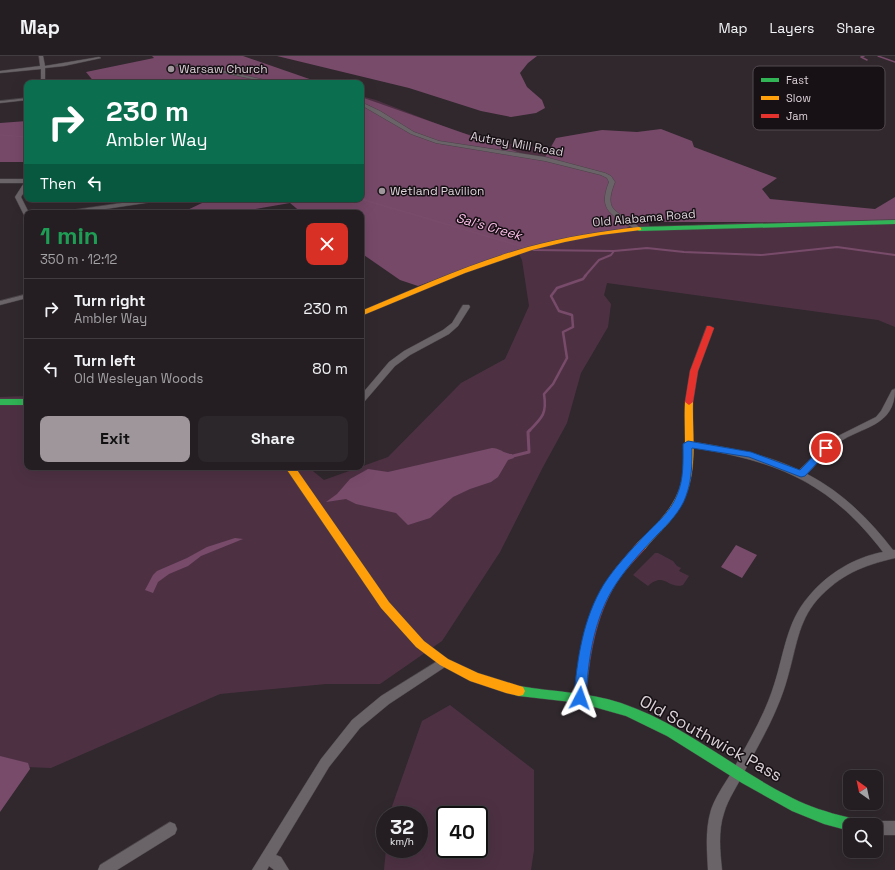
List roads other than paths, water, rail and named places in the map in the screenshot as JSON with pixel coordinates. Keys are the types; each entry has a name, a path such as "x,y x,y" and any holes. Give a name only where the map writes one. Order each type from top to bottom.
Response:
{"street":[{"path":"42,56 43,80"},
{"path":"0,72 43,68 99,58"},
{"path":"177,65 225,72 262,80"},
{"path":"0,102 24,99"},
{"name":"Autrey Mill Road","path":"364,105 429,140 453,145 507,152 558,162 603,174 609,177 612,182 607,199 608,207 637,228"},
{"path":"0,181 24,181"},
{"path":"24,186 18,197 24,210"},
{"path":"87,210 143,202"},
{"name":"Old Alabama Road","path":"364,313 512,253 573,238 637,228 895,222"},
{"path":"0,303 24,297"},
{"path":"364,397 392,364 446,332 455,324 466,307"},
{"path":"580,698 582,664 585,648 599,606 608,588 637,550 668,518 682,496 687,474 689,394 710,328"},
{"path":"801,474 835,441 879,419 885,412 895,392"},
{"path":"0,402 24,402"},
{"path":"688,444 751,455 801,474 825,488 851,509 870,528 893,555 862,563 842,573 824,586 807,604 795,626 782,678 773,704 718,808 712,838 715,870"},
{"name":"Old Southwick Pass","path":"292,470 385,605 420,644 444,662 474,677 506,688 526,692 580,698 611,705 646,719 668,731 736,774 811,814 843,823"},
{"path":"259,870 325,763 356,724 385,700 444,662"},
{"path":"883,828 895,828"},
{"path":"104,870 170,829"},
{"path":"267,857 276,862 282,870"}],"waterway":[{"path":"864,56 861,57 867,60"},
{"path":"878,56 895,62"},
{"name":"Sal's Creek","path":"0,135 24,137"},
{"name":"Sal's Creek","path":"364,200 534,250 614,251"},
{"path":"614,251 647,248 684,252 761,255 837,247 895,255"},
{"path":"585,276 599,260 611,255 614,251"},
{"path":"513,456 529,452 528,432 541,418 545,406 544,394 553,384 567,358 563,332 573,327 572,315 559,311 551,296 557,288 583,279 586,275"}],"place":[{"name":"Warsaw Church","path":"171,69"},
{"name":"Wetland Pavilion","path":"382,191"}]}
